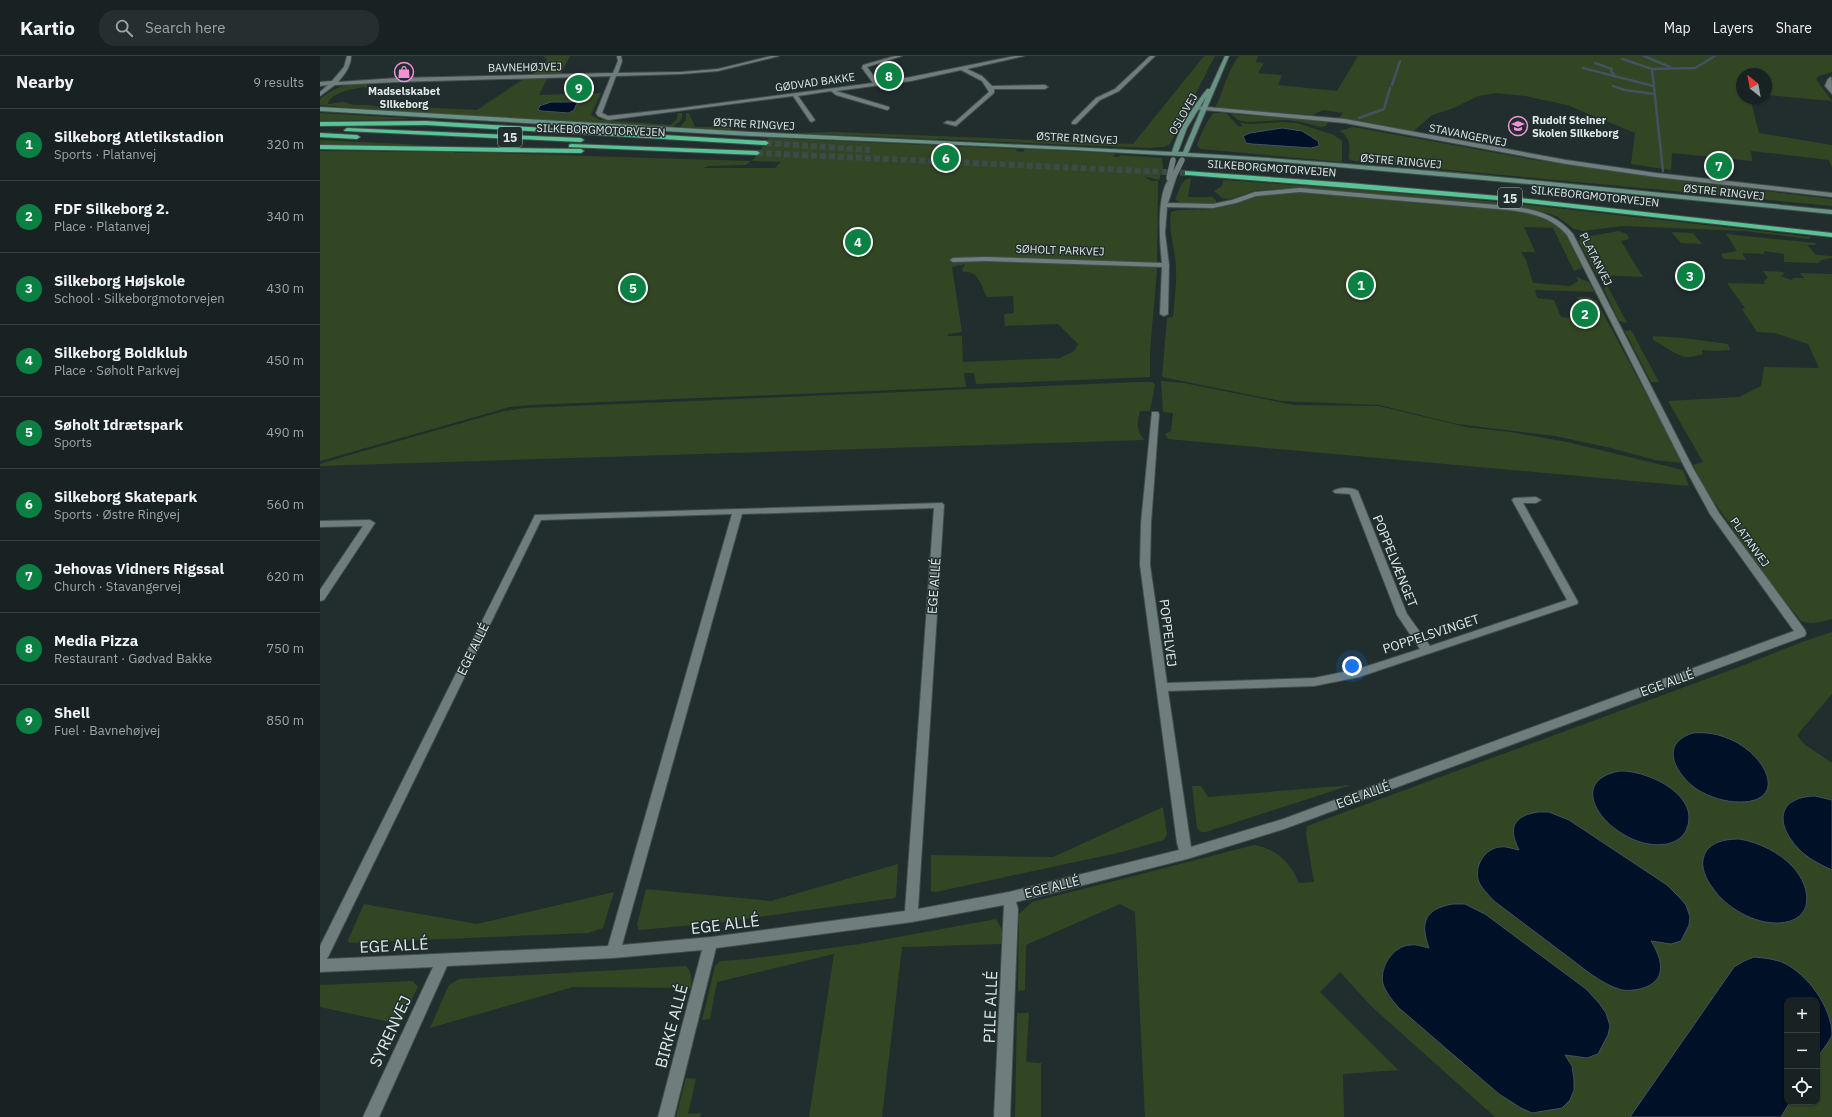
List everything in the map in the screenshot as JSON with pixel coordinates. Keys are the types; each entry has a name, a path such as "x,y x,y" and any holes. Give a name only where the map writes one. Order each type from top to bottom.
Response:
{"highway":[{"name":"SILKEBORGMOTORVEJEN","path":"320,124 426,123 764,145 320,129"},
{"name":"SILKEBORGMOTORVEJEN","path":"320,135 756,155 423,147 320,147"},
{"name":"SILKEBORGMOTORVEJEN","path":"1832,227 1546,195 1368,179 1189,170 1510,198 1832,234"}],"main road":[{"name":"OSLOVEJ","path":"1185,154 1226,56"},
{"name":"OSLOVEJ","path":"1174,156 1176,146 1196,108 1212,87"},
{"name":"ØSTRE RINGVEJ","path":"320,109 751,134 1174,156 1185,154 1272,159 1832,212"}],"street":[{"path":"320,94 333,83 348,66 349,56"},
{"path":"614,75 620,61 619,56"},
{"path":"757,56 764,59"},
{"name":"BAVNEHØJVEJ","path":"320,84 698,72 736,66 777,56"},
{"path":"877,84 864,68 865,66 900,56"},
{"name":"GØDVAD BAKKE","path":"614,75 599,113 600,115 608,118 622,118 877,84 963,69 1022,56"},
{"path":"1074,123 1098,99 1117,90 1153,56"},
{"path":"947,123 956,124 992,92 991,88 984,80 963,69"},
{"path":"1831,79 1828,86 1832,92"},
{"path":"991,88 1046,87"},
{"path":"832,90 838,94 887,108"},
{"path":"795,95 812,120"},
{"name":"STAVANGERVEJ","path":"1196,108 1345,121 1566,162 1656,175 1832,195"},
{"path":"1171,178 1185,154"},
{"path":"1164,314 1166,265 1162,233 1164,205 1171,178 1174,156"},
{"name":"PLATANVEJ","path":"1164,205 1213,206 1234,202 1255,194 1300,190 1509,208 1540,214 1557,221 1570,234 1689,468 1715,514 1801,633"},
{"name":"SØHOLT PARKVEJ","path":"953,260 985,259 1166,265"},
{"name":"POPPELVEJ","path":"1155,414 1146,523 1145,565 1183,843 1187,854"},
{"name":"POPPELVÆNGET","path":"1338,491 1353,491 1402,615 1427,650"},
{"name":"POPPELSVINGET","path":"1161,687 1314,682 1359,673 1573,602 1517,500 1536,500"},
{"name":"EGE ALLÉ","path":"320,960 538,517 939,505 912,896 912,916"},
{"path":"613,952 738,511"},
{"path":"320,524 370,523 320,598"},
{"name":"EGE ALLÉ","path":"320,966 613,952 711,943 912,916 1009,898 1187,854 1284,824 1801,633"},
{"name":"PILE ALLÉ","path":"1002,1117 1011,909 1009,898"},
{"name":"BIRKE ALLÉ","path":"666,1117 711,943"},
{"name":"SYRENVEJ","path":"371,1117 443,960"}],"green space":[{"path":"543,56 570,56 560,74 531,75 537,69 544,67 547,59"},
{"path":"1204,56 1215,56 1170,144 1164,147 1150,148 791,133 836,132 1133,144"},
{"path":"1239,56 1258,56 1256,62 1264,63 1258,73 1282,75 1278,85 1337,91 1358,56 1832,56 1832,72 1819,76 1816,79 1832,101 1772,96 1772,68 1736,68 1736,104 1752,104 1759,133 1832,145 1832,168 1829,160 1751,151 1752,161 1672,153 1671,170 1631,164 1635,133 1567,105 1525,96 1496,93 1478,96 1454,108 1432,115 1414,131 1339,118 1343,113 1323,110 1313,115 1215,108 1231,68"},
{"path":"553,78 547,79 539,95 601,93 591,115 600,120 671,125 677,119 678,113 682,113 682,118 680,122 672,127 390,111 320,105 320,99 337,88 347,85 367,83 367,87 365,89 364,87 338,94 330,100 328,104 343,102 354,105 381,107 394,106 477,110 522,80 491,80"},
{"path":"320,113 404,118 412,119 320,121"},
{"path":"686,113 689,113 695,127 732,127 731,130 680,127 686,120"},
{"path":"1213,113 1226,113 1238,126 1242,127 1241,123 1297,123 1334,135 1342,141 1342,162 1200,149 1197,145 1204,128"},
{"path":"1231,114 1329,121 1326,126 1321,127 1286,120 1247,122 1238,120"},
{"path":"1353,127 1535,160 1683,181 1832,199 1832,206 1353,161 1349,159 1348,140 1346,136 1339,131"},
{"path":"769,138 1017,149 1016,151 1023,152 1025,149 1110,153 1115,154 1113,157 1119,157 1120,155 1162,158 1163,167 1159,180 1143,176 1152,181 1158,181 1157,270 1150,351 1150,377 976,384 974,373 964,373 966,387 529,405 510,407 320,461 320,151 456,152 454,153 751,161 746,165 709,166 703,168 775,168 781,162 752,161","holes":["965,264 962,269 963,272 972,273 976,276 987,297 1013,296 1014,313 1004,314 1005,326 1058,324 1078,344 1074,351 1060,358 963,362 962,336 948,336 948,334 962,332 952,267"]},
{"path":"320,140 424,145 320,146"},
{"path":"1191,178 1188,197 1212,197 1216,200 1216,203 1184,204 1175,200 1183,183"},
{"path":"1223,180 1351,189 1520,204 1810,237 1810,239 1744,231 1623,226 1583,231 1574,229 1558,217 1521,207 1306,188 1257,190 1230,199 1222,198 1214,191 1222,186"},
{"path":"1293,192 1476,208 1510,209 1533,213 1554,223 1568,238 1582,268 1574,271 1553,228 1524,227 1535,252 1521,252 1526,260 1533,283 1570,286 1578,281 1576,277 1589,282 1594,292 1535,290 1537,298 1554,300 1561,317 1598,321 1589,303 1580,302 1577,297 1589,297 1596,300 1683,463 1655,460 1611,448 1555,436 1457,424 1379,405 1281,401 1162,377 1167,318 1173,317 1176,286 1175,260 1170,226 1171,212 1179,210 1215,209 1263,195"},
{"path":"1619,231 1627,234 1629,239 1621,241 1643,277 1597,275 1579,242 1580,239 1585,237"},
{"path":"1671,232 1693,233 1702,244 1681,243"},
{"path":"1726,234 1816,243 1815,245 1807,245 1816,255 1832,256 1832,258 1821,260 1818,263 1784,262 1784,254 1764,251 1764,254 1742,253 1746,260 1724,259 1721,254 1737,251"},
{"path":"1763,271 1783,272 1784,274 1781,276 1791,280 1794,278 1804,278 1800,273 1832,274 1832,619 1816,623 1801,621 1759,568 1709,495 1693,465 1703,462 1668,401 1739,397 1761,386 1764,367 1819,368 1808,344 1775,333 1757,332 1742,309 1745,308 1727,283 1766,284 1763,282 1768,278"},
{"path":"1608,287 1627,323 1619,321 1604,289"},
{"path":"1631,330 1659,382 1651,382 1625,331"},
{"path":"1653,336 1728,344 1730,350 1702,350 1703,354 1687,357 1675,353 1653,340"},
{"path":"1161,381 1184,383 1294,405 1379,406 1466,427 1510,432 1567,442 1683,470 1689,486 1168,439 1165,434 1171,431 1173,413 1163,412"},
{"path":"1152,382 1155,385 1150,411 1140,411 1138,419 1140,433 1145,440 320,466 320,464 346,456 504,411 525,408"},
{"path":"1832,632 1832,694 1797,735 1804,744 1832,763 1832,1117 1495,1117 1371,1006 1340,972 1320,992 1398,1070 1343,1074 1344,1117 1145,1117 1135,912 1120,904 1026,945 1025,990 1018,991 1019,914 1032,902 1254,845 1276,853 1282,858 1287,863 1299,883 1314,882 1306,834 1307,826 1739,667 1802,642"},
{"path":"1351,785 1206,832 1201,832 1197,828 1192,786 1201,786 1208,797"},
{"path":"1163,807 1167,834 1164,840 1122,852 936,892 931,891 931,855 1053,857"},
{"path":"898,864 895,898 716,923 639,930 637,925 646,889 771,901"},
{"path":"614,892 603,928 588,933 349,943 348,940 364,904 477,924"},
{"path":"996,919 1003,931 1002,944 902,947 882,1117 809,1117 834,954 717,982 710,1019 702,1020 715,966 720,961 749,959 860,944"},
{"path":"686,966 691,976 691,988 573,987 430,1028 449,985 459,979"},
{"path":"413,981 418,987 399,1024 320,1007 320,985"},
{"path":"1017,1013 1029,1013 1026,1062 1041,1063 1041,1117 1015,1117"},
{"path":"686,1078 696,1079 688,1114 701,1113 700,1117 676,1117"}],"water":[{"path":"551,102 577,103 574,110 569,113 542,111 537,109 540,107 539,106"},
{"path":"1282,128 1302,131 1318,141 1319,146 1311,148 1252,144 1246,143 1243,136 1250,133"},
{"path":"1693,733 1715,734 1735,741 1751,752 1762,766 1768,779 1767,791 1757,799 1734,802 1718,799 1708,795 1690,784 1678,769 1674,760 1673,752 1676,745 1682,738"},
{"path":"1620,771 1643,775 1656,780 1668,786 1678,795 1686,805 1689,816 1686,831 1682,836 1674,842 1667,844 1648,844 1630,838 1614,828 1601,815 1594,801 1593,788 1602,778"},
{"path":"1815,796 1832,800 1832,870 1805,855 1798,848 1786,830 1783,821 1784,813 1787,807 1793,801"},
{"path":"1538,812 1549,812 1569,820 1667,885 1686,905 1690,917 1689,925 1681,941 1671,944 1651,941 1658,956 1660,970 1659,976 1649,986 1636,990 1622,990 1606,984 1494,901 1480,885 1478,870 1479,865 1485,855 1495,848 1500,847 1519,850 1514,835 1515,824 1523,817"},
{"path":"1740,839 1769,849 1782,857 1793,867 1804,884 1806,893 1807,902 1804,910 1799,916 1791,921 1779,923 1760,921 1741,913 1718,895 1708,880 1703,868 1704,856 1706,851 1714,844"},
{"path":"1453,904 1465,904 1485,914 1586,989 1606,1013 1610,1026 1608,1035 1598,1054 1587,1058 1565,1055 1572,1066 1574,1090 1570,1100 1562,1108 1532,1113 1499,1094 1399,1008 1386,991 1382,978 1385,965 1389,958 1398,949 1404,946 1416,945 1429,948 1425,931 1427,918 1436,909"},
{"path":"1754,957 1784,963 1801,975 1819,997 1784,997 1784,1105 1788,1105 1781,1117 1630,1117 1734,967"},
{"path":"1820,998 1828,1013 1831,1024 1832,1035 1820,1054"}],"waterway":[{"path":"1644,56 1670,67"},
{"path":"1652,69 1695,68 1715,56"},
{"path":"1622,59 1652,69"},
{"path":"1392,85 1400,61"},
{"path":"1595,63 1612,69 1611,71 1615,76"},
{"path":"1583,68 1653,86"},
{"path":"1652,69 1663,171"},
{"path":"1613,86 1625,90 1654,94"},
{"path":"1359,118 1384,109 1390,88"}],"tunnel":[{"path":"766,143 870,150"},
{"path":"757,153 1188,173"}],"place":[{"name":"Madselskabet Silkeborg","path":"404,72"},
{"name":"Media Pizza","path":"889,76"},
{"name":"Shell","path":"579,88"},
{"name":"Rudolf Steiner Skolen Silkeborg","path":"1518,126"},
{"name":"Silkeborg Skatepark","path":"946,158"},
{"name":"Jehovas Vidners Rigssal","path":"1719,166"},
{"name":"Silkeborg Boldklub","path":"858,242"},
{"name":"Silkeborg Højskole","path":"1690,276"},
{"name":"Silkeborg Atletikstadion","path":"1361,285"},
{"name":"Søholt Idrætspark","path":"633,288"},
{"name":"FDF Silkeborg 2.","path":"1585,314"}]}
